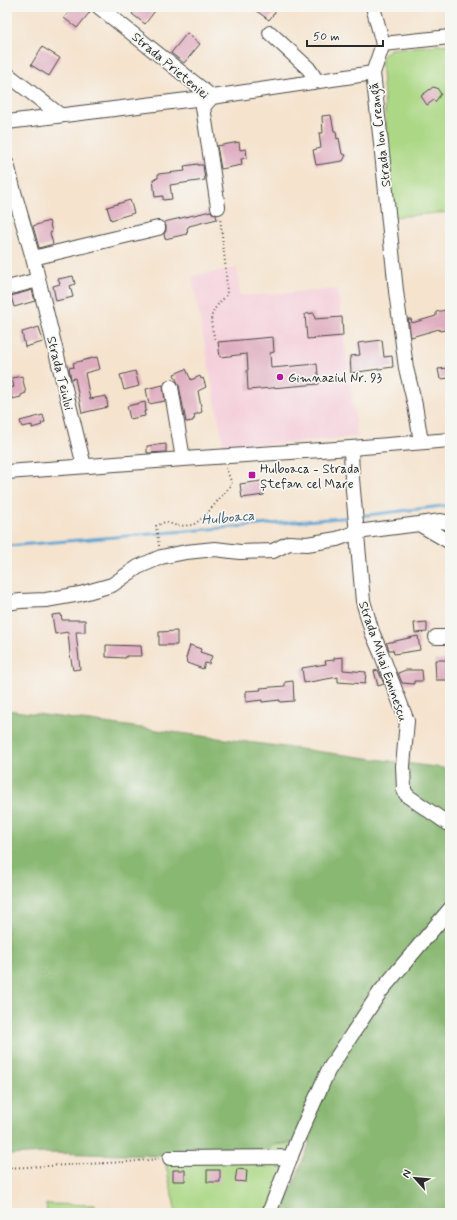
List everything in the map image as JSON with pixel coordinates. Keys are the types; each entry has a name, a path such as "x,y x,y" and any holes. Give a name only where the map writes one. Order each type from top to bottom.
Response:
{"street":[{"name":"Strada Prieteniei","path":"99,7 212,97 203,107 218,207"},
{"path":"373,7 383,44 373,73"},
{"path":"270,33 308,68 313,75 314,82"},
{"path":"383,44 450,37"},
{"name":"Strada Ion Creangă","path":"7,122 212,97 373,73 406,368 415,405 421,442"},
{"path":"7,74 60,115"},
{"name":"Strada Teiului","path":"7,164 33,258 84,466"},
{"path":"33,258 158,228"},
{"path":"7,288 38,280"},
{"path":"171,387 183,458"},
{"path":"7,472 183,458 351,448 450,440"},
{"name":"Strada Mihai Eminescu","path":"351,448 352,479 363,601 372,632 393,682 407,721 403,766 404,790 406,794 450,826"},
{"path":"7,603 46,600 80,594 112,585 138,567 161,557 186,552 215,549 240,552 273,551 289,543 307,544 337,539 357,528 441,521 450,523"},
{"path":"419,524 450,542"},
{"path":"269,1213 298,1138 328,1071 380,992 450,909"},
{"path":"170,1158 291,1157"}],"path":[{"path":"215,339 211,329 212,314 216,306 227,295 226,271 218,207"},
{"path":"158,540 156,526 165,522 178,526 192,525 204,518 232,484 221,456"},
{"path":"7,1168 126,1162 170,1158"}],"shaded area":[{"name":"Gimnaziul Nr. 93","path":"237,268 240,295 245,296 337,289 357,437 224,448 192,276"}],"green space":[{"path":"450,44 450,212 393,217 381,58 390,49"},
{"path":"7,710 450,769 450,1213 282,1213 310,1142 273,1144 268,1152 164,1156 47,1153 7,1155"},
{"path":"304,1142 276,1213 176,1213 164,1156"},
{"path":"46,1204 95,1205 96,1213 47,1213"}],"building":[{"path":"73,7 84,7 90,12 77,28 64,18"},
{"path":"137,7 158,7 145,24 132,14"},
{"path":"251,7 279,7 269,20"},
{"path":"187,33 200,44 184,63 171,53"},
{"path":"42,47 60,58 49,76 31,65"},
{"path":"433,87 437,88 441,94 435,102 434,100 427,105 421,96"},
{"path":"331,115 334,131 336,131 337,139 339,138 342,154 346,155 343,161 316,165 313,150 321,148 319,133 323,133 322,116"},
{"path":"239,142 240,150 246,149 247,158 241,159 242,165 221,169 217,146"},
{"path":"198,164 203,165 205,180 170,185 172,199 163,200 163,196 155,197 153,179 158,178 158,174 185,171 184,166"},
{"path":"130,200 134,213 111,220 107,207"},
{"path":"211,211 216,215 217,219 189,226 187,228 187,234 165,239 164,234 166,231 166,226 164,222"},
{"path":"49,221 53,244 39,248 33,226"},
{"path":"73,276 75,284 70,286 73,297 56,301 53,286 60,284 58,279"},
{"path":"32,290 35,301 14,307 11,296"},
{"path":"450,309 450,329 440,331 439,329 411,337 408,319 411,319 412,323 436,316 436,312"},
{"path":"314,313 315,319 342,317 343,336 307,339 305,314"},
{"path":"39,327 43,342 25,347 22,332"},
{"path":"273,337 274,352 270,353 271,368 317,364 319,384 248,390 247,354 220,357 218,342"},
{"path":"382,340 384,357 392,356 393,367 351,373 350,356 360,355 358,343"},
{"path":"97,357 100,369 85,373 90,399 106,396 108,407 82,413 75,378 71,379 69,368 74,367 73,363"},
{"path":"448,368 450,378 440,379 438,369"},
{"path":"186,369 191,380 200,376 201,379 203,378 206,387 198,391 202,412 194,415 195,419 193,419 193,421 186,422 179,386 174,374"},
{"path":"135,371 139,386 124,390 120,375"},
{"path":"22,376 26,393 21,395 21,397 12,399 9,388 14,387 12,378"},
{"path":"163,385 165,401 149,404 146,389"},
{"path":"145,402 145,416 130,419 127,406"},
{"path":"43,415 45,422 41,423 42,425 32,428 32,425 22,427 20,421"},
{"path":"166,444 166,452 147,453 147,446"},
{"path":"262,481 264,495 242,498 240,484"},
{"path":"61,614 62,620 85,620 85,632 76,632 80,669 73,670 68,632 55,634 52,615"},
{"path":"427,622 427,632 415,633 414,623"},
{"path":"177,631 177,645 159,645 159,632"},
{"path":"418,636 420,650 394,654 393,650 389,650 386,643"},
{"path":"106,645 141,646 142,656 126,656 126,658 106,657"},
{"path":"190,645 201,649 200,652 212,656 209,664 205,663 203,669 187,663 186,658"},
{"path":"343,657 343,670 366,672 365,684 338,682 338,677 304,683 302,668 326,664 325,661"},
{"path":"435,660 450,660 450,680 436,680"},
{"path":"378,670 384,684 378,686 374,671"},
{"path":"406,670 422,670 423,681 414,681 414,684 402,683 398,673"},
{"path":"293,681 294,701 280,702 280,700 262,702 262,700 246,702 246,691 285,686 285,682"},
{"path":"237,1169 247,1170 246,1182 235,1181"},
{"path":"173,1170 185,1170 185,1181 173,1181"},
{"path":"207,1170 220,1170 220,1182 207,1182"}],"waterway":[{"name":"Hulboaca","path":"360,516 450,505"},
{"name":"Hulboaca","path":"7,546 352,517"}],"place":[{"name":"Gimnaziul Nr. 93","path":"280,377"},
{"name":"Hulboaca - Strada Ștefan cel Mare","path":"252,475"}]}
